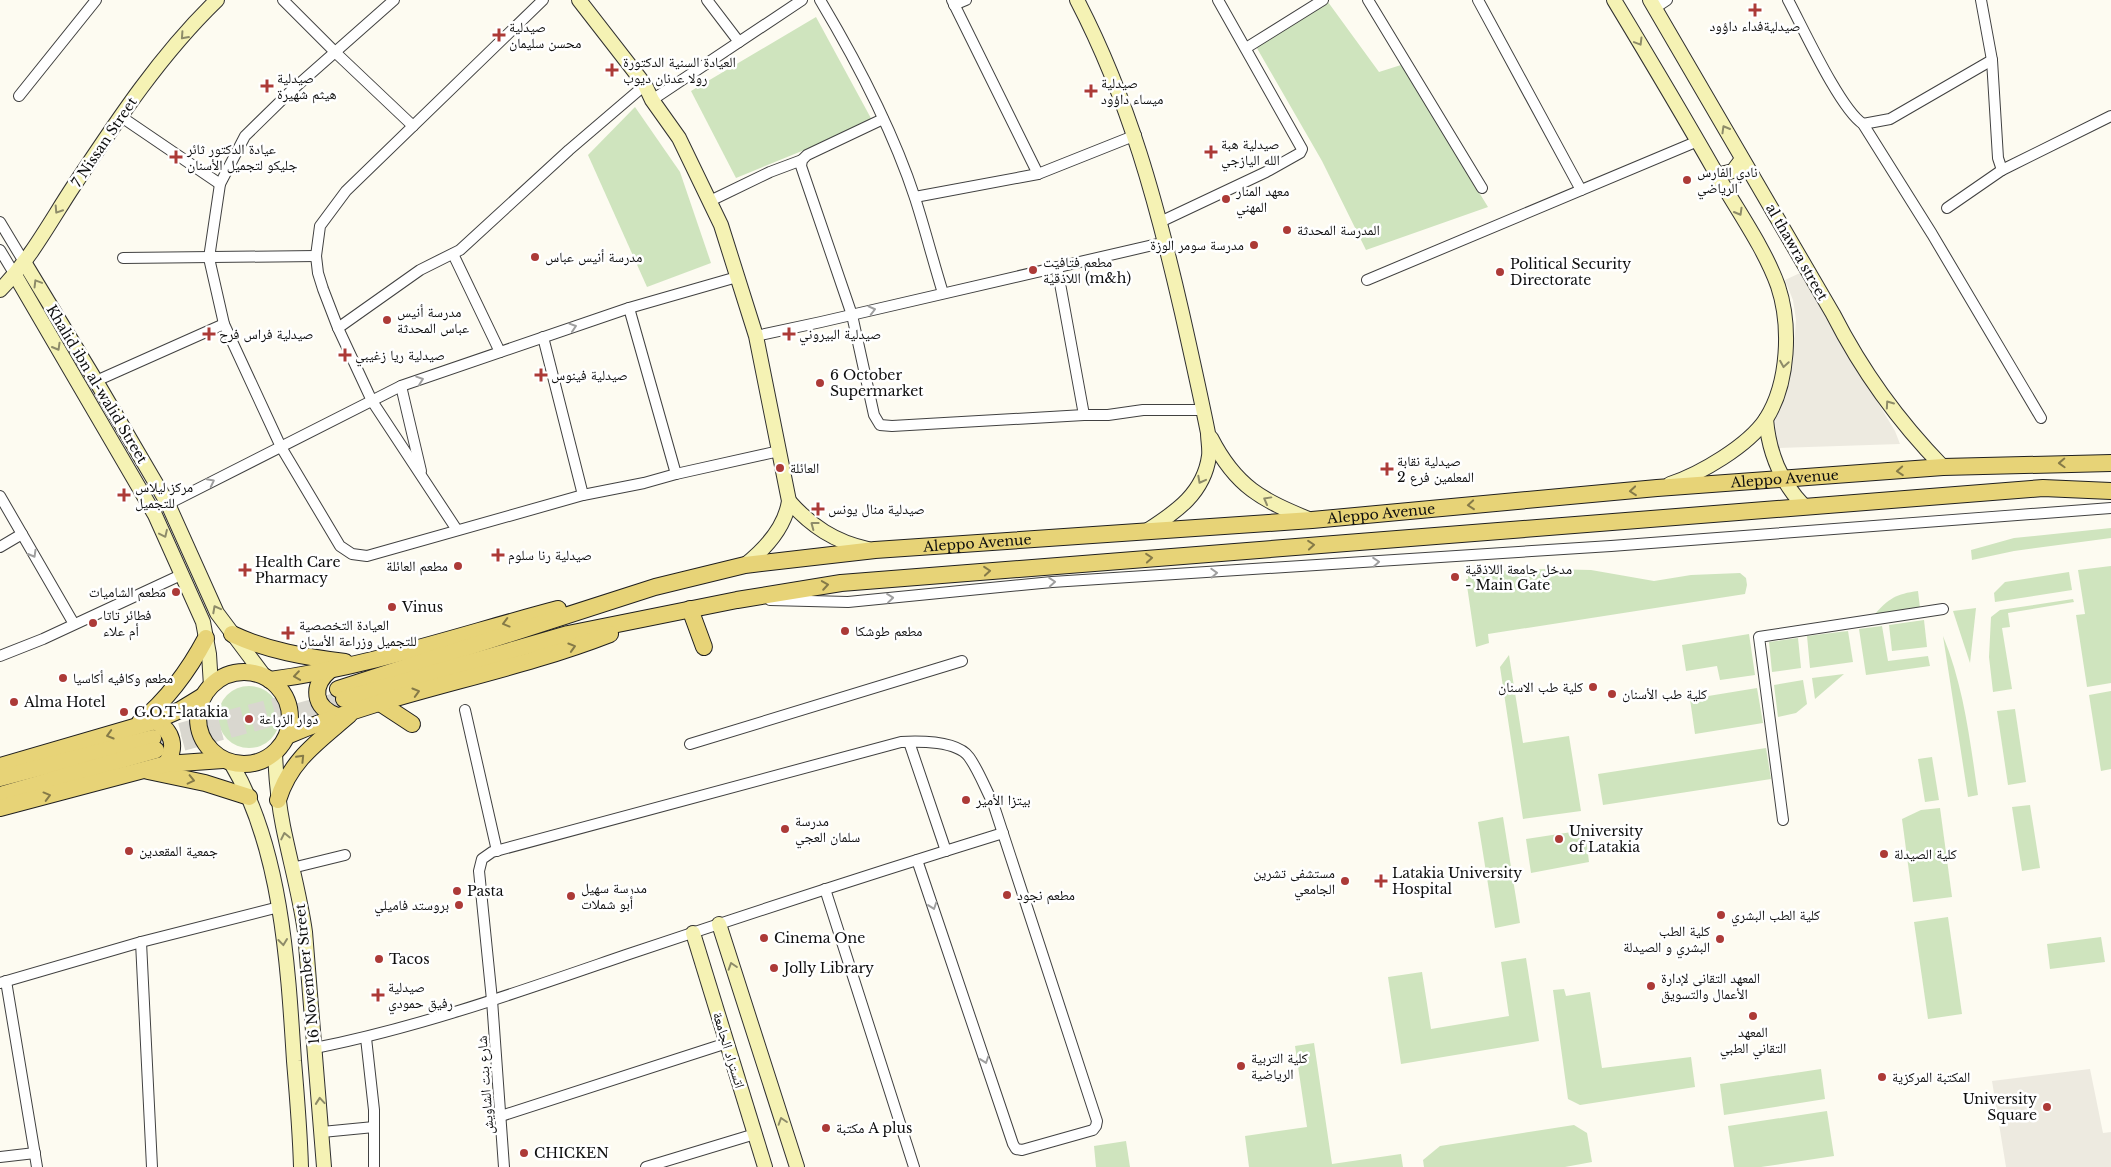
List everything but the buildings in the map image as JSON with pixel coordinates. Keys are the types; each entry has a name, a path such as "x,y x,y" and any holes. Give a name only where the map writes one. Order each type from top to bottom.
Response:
{"main road":[{"name":"Aleppo Avenue","path":"655,587 744,565 874,550 1312,520 1658,488 1943,467 2111,462"},
{"name":"Aleppo Avenue","path":"656,616 841,582 2043,488 2111,490"},
{"path":"268,678 330,670 603,597 655,587"},
{"path":"655,587 341,694 568,634 656,616"},
{"path":"690,609 704,647"},
{"path":"287,736 355,710 595,640 656,616"},
{"path":"232,634 258,646 283,652 357,663"},
{"path":"133,728 171,692 191,665 206,638"},
{"path":"330,670 320,680 317,695 321,705 328,712 338,716"},
{"path":"0,766 155,721 180,710 224,676 236,672 250,672 268,678 278,687 289,706 291,716 287,736 275,753 262,761 252,764 227,761 166,764 0,808"},
{"path":"207,691 199,707 197,719 199,732 213,753 227,761"},
{"path":"380,703 412,724"},
{"path":"278,800 288,776 299,760 355,710"},
{"path":"155,721 163,725 172,739 173,748 166,764"},
{"path":"0,778 154,744 0,795"},
{"path":"143,770 205,784 250,797"}],"street":[{"path":"18,96 96,0"},
{"name":"7 Nissan Street","path":"0,290 15,275 24,262 120,116 162,61 217,0"},
{"path":"283,0 413,126"},
{"path":"394,0 291,91 245,136 220,184 209,258 224,324 281,447 340,546 352,554 367,556 583,495 644,483 779,451"},
{"path":"456,530 372,401 338,328 318,273 316,256 320,226 346,191 543,0"},
{"path":"579,0 645,85 652,100 679,138 710,200 720,225 756,336 789,501 787,514 773,538 744,565"},
{"path":"707,0 739,42"},
{"path":"652,100 802,0"},
{"path":"820,0 863,75 883,119 915,197 942,293"},
{"path":"966,0 953,3 1038,174"},
{"path":"1077,0 1110,71 1136,136 1166,242 1208,432 1210,455 1205,474 1195,492 1178,511 1148,530"},
{"path":"1160,222 1266,172 1300,153 1302,149 1218,0"},
{"path":"1246,48 1323,0"},
{"path":"1368,0 1482,188"},
{"path":"1478,0 1581,190"},
{"path":"1614,0 1770,267 1784,310 1786,332 1782,377 1766,419 1739,445 1709,466 1684,479 1658,488"},
{"path":"1653,4 1667,0"},
{"path":"1788,0 1840,96 1855,118 1864,124 1932,234 2041,418"},
{"path":"1981,0 1992,60 1998,158 2002,170"},
{"name":"al thawra street","path":"1653,4 1833,314 1853,352 1896,414 1919,443 1943,467"},
{"path":"1864,124 1890,119 1992,60"},
{"path":"338,328 420,270 460,250 569,150 645,85"},
{"path":"120,116 220,184"},
{"path":"1946,208 2002,170 2111,116"},
{"path":"710,200 770,172 802,160 807,155 883,119"},
{"path":"915,197 1038,174 1136,136"},
{"path":"1367,280 1698,141"},
{"path":"1717,175 1732,171 1742,159"},
{"path":"802,160 802,173 816,206 838,279 852,315 874,415 880,425 892,426 1108,415 1143,410 1204,410"},
{"name":"Khalid ibn al-walid Street","path":"0,222 168,504 217,613 268,678"},
{"path":"756,336 1166,242"},
{"path":"0,250 155,515 183,574 203,622 206,638 207,691"},
{"path":"453,254 500,352"},
{"path":"123,258 316,256"},
{"path":"1057,267 1084,415"},
{"path":"168,504 401,386 629,308 737,277"},
{"path":"629,308 676,474"},
{"path":"96,381 224,324"},
{"path":"543,337 583,495"},
{"path":"401,386 422,477"},
{"path":"1766,419 1770,450 1783,480 1804,506"},
{"path":"1208,432 1220,458 1254,493 1270,503 1312,520"},
{"path":"0,496 74,624"},
{"path":"789,501 807,519 827,534 842,542 874,550"},
{"path":"737,600 848,602 1052,582 1601,547 2111,508"},
{"path":"0,547 22,534"},
{"path":"0,656 183,574"},
{"path":"1783,820 1759,637 1943,609"},
{"path":"690,744 962,661"},
{"path":"465,710 497,851 901,742 920,741 958,748 968,756 993,803 1097,1121 1093,1130 1022,1150 1016,1149 917,860"},
{"path":"909,742 946,851"},
{"name":"16 November Street","path":"275,753 278,800 305,932 324,1163"},
{"name":"16 November Street","path":"227,761 250,797 256,813 279,907 292,1016 301,1163"},
{"path":"315,1048 366,1038 492,1000 824,889 1003,833"},
{"name":"شارع بنت الشاويش","path":"497,851 482,859 479,871 492,1000 504,1167"},
{"path":"292,868 345,855"},
{"path":"824,889 914,1167"},
{"path":"37,1167 3,982 141,942 279,907"},
{"path":"719,924 797,1167"},
{"name":"اتستراد الجامعة","path":"692,933 765,1167"},
{"path":"141,942 152,1167"},
{"path":"366,1038 374,1127 374,1167"},
{"path":"501,1116 727,1043"},
{"path":"322,1132 374,1127"},
{"path":"646,1167 755,1134"},
{"path":"0,1158 35,1153"},
{"path":"301,1163 324,1163"}],"green space":[{"path":"1328,2 1379,72 1401,65 1488,207 1366,250 1322,161 1254,43"},
{"path":"816,17 873,122 736,178 691,91"},
{"path":"635,107 680,172 711,263 647,287 588,155"},
{"path":"2111,528 2111,538 2014,551 1972,560 1971,550 2014,538"},
{"path":"2111,566 2111,683 2087,687 2076,615 2085,614 2078,570"},
{"path":"1547,569 1591,570 1654,581 1691,575 1740,573 1746,578 1747,585 1745,594 1488,634 1489,643 1476,647 1466,579 1468,579 1468,572"},
{"path":"2069,572 2072,590 1995,602 1994,593 2005,582"},
{"path":"1918,591 1920,608 1874,615 1884,604 1893,598"},
{"path":"2073,599 2074,602 2008,613 2010,627 2002,628 2012,689 1993,692 1989,657 1991,617 2000,610"},
{"path":"1976,608 1970,663 1953,611"},
{"path":"1924,620 1927,647 1892,651 1889,625"},
{"path":"1882,626 1888,661 1928,656 1930,666 1866,675 1859,629"},
{"path":"1848,631 1853,662 1810,668 1807,636"},
{"path":"1749,634 1755,675 1720,680 1717,666 1686,671 1682,645"},
{"path":"1943,636 1961,694 1972,755 1978,795 1968,797"},
{"path":"1798,638 1801,668 1772,672 1769,642"},
{"path":"1509,655 1523,743 1569,736 1581,811 1523,819 1500,667"},
{"path":"1844,674 1815,699 1812,678"},
{"path":"1803,680 1807,704 1796,713 1778,717 1774,685"},
{"name":"دوار الزراعة","path":"249,686 266,691 271,695 275,700 280,717 275,734 271,739 266,743 249,748 232,743 227,739 223,734 218,717 223,700 227,695 232,691"},
{"path":"1757,688 1763,723 1695,734 1690,699"},
{"path":"2111,691 2111,769 2101,771 2089,695"},
{"path":"2015,709 2026,782 2008,785 1997,711"},
{"path":"1766,748 1771,779 1603,805 1598,774"},
{"path":"1932,757 1939,800 1925,802 1918,759"},
{"path":"2030,805 2040,868 2022,871 2012,807"},
{"path":"1940,808 1952,897 1913,902 1902,819 1921,810"},
{"path":"1503,817 1520,923 1495,928 1478,822"},
{"path":"1585,830 1589,862 1531,873 1526,839"},
{"path":"1948,917 1962,1014 1928,1019 1914,922"},
{"path":"2101,937 2105,962 2050,969 2047,944"},
{"path":"1526,958 1539,1041 1401,1064 1388,977 1422,972 1431,1029 1509,1016 1501,962"},
{"path":"1564,989 1566,996 1590,992 1602,1068 1691,1057 1695,1087 1580,1105 1568,1099 1553,990"},
{"path":"1314,1043 1332,1164 1401,1154 1403,1167 1249,1167 1245,1136 1307,1127 1295,1046"},
{"path":"1821,1069 1825,1099 1724,1115 1720,1084"},
{"path":"1827,1111 1834,1156 1761,1167 1734,1167 1728,1126"},
{"path":"1574,1125 1587,1133 1592,1162 1565,1167 1424,1167 1423,1160 1440,1146"},
{"path":"1126,1141 1130,1167 1096,1167 1094,1146"}],"shaded area":[{"path":"1800,273 1895,431 1900,444 1776,448 1775,414 1788,379 1794,347 1796,320 1793,300 1785,280"},
{"name":"University Square","path":"2090,1069 2103,1133 2111,1132 2111,1167 2006,1167 1992,1081"}],"tunnel":[{"path":"160,749 343,699"},
{"path":"157,737 290,702"}],"place":[{"name":"صيدليةفداء داؤود","path":"1755,10"},
{"name":"صيدلية محسن سليمان","path":"499,35"},
{"name":"العيادة السنية الدكتورة رولا عدنان ديوب","path":"612,70"},
{"name":"صيدلية هيثم شهيرة","path":"267,86"},
{"name":"صيدلية ميساء داؤود","path":"1091,91"},
{"name":"صيدلية هبة الله اليازجي","path":"1211,152"},
{"name":"عيادة الدكتور ثائر جليكو لتجميل الأسنان","path":"176,157"},
{"name":"نادي الفارس الرياضي","path":"1687,180"},
{"name":"معهد المنار المهني","path":"1226,199"},
{"name":"المدرسة المحدثة","path":"1287,230"},
{"name":"مدرسة سومر الوزة","path":"1254,245"},
{"name":"مدرسة أنيس عباس","path":"535,257"},
{"name":"مطعم فتافيت اللاذقية (m&h)","path":"1033,270"},
{"name":"Political Security Directorate","path":"1500,272"},
{"name":"مدرسة أنيس عباس المحدثة","path":"387,320"},
{"name":"صيدلية فراس فرح","path":"209,334"},
{"name":"صيدلية البيروني","path":"789,334"},
{"name":"صيدلية ريا زغيبي","path":"345,355"},
{"name":"صيدلية فينوس","path":"541,375"},
{"name":"6 October Supermarket","path":"820,383"},
{"name":"العائلة","path":"780,468"},
{"name":"صيدلية نقابة المعلمين فرع 2","path":"1387,469"},
{"name":"مركز ليلاس للتجميل","path":"124,495"},
{"name":"صيدلية منال يونس","path":"818,509"},
{"name":"صيدلية رنا سلوم","path":"498,555"},
{"name":"مطعم العائلة","path":"458,566"},
{"name":"Health Care Pharmacy","path":"245,570"},
{"name":"مدخل جامعة اللاذقية - Main Gate","path":"1455,577"},
{"name":"مطعم الشاميات","path":"176,592"},
{"name":"Vinus","path":"392,607"},
{"name":"فطائر تاتا أم علاء","path":"93,623"},
{"name":"مطعم طوشكا","path":"845,631"},
{"name":"العيادة التخصصية للتجميل وزراعة الأسنان","path":"288,633"},
{"name":"مطعم وكافيه أكاسيا","path":"63,678"},
{"name":"كلية طب الاسنان","path":"1593,687"},
{"name":"كلية طب الأسنان","path":"1612,694"},
{"name":"Alma Hotel","path":"14,702"},
{"name":"G.O.T-latakia","path":"124,712"},
{"name":"دوار الزراعة","path":"249,719"},
{"name":"بيتزا الأمير","path":"966,800"},
{"name":"مدرسة سلمان العجي","path":"785,829"},
{"name":"University of Latakia","path":"1559,839"},
{"name":"جمعية المقعدين","path":"129,851"},
{"name":"كلية الصيدلة","path":"1884,854"},
{"name":"مستشفى تشرين الجامعي","path":"1345,881"},
{"name":"Latakia University Hospital","path":"1381,881"},
{"name":"Pasta","path":"457,891"},
{"name":"مطعم نجود","path":"1007,895"},
{"name":"مدرسة سهيل أبو شملات","path":"571,896"},
{"name":"بروستد فاميلي","path":"459,905"},
{"name":"كلية الطب البشري","path":"1721,915"},
{"name":"Cinema One","path":"764,938"},
{"name":"كلية الطب البشري و الصيدلة","path":"1720,939"},
{"name":"Tacos","path":"379,959"},
{"name":"Jolly Library","path":"774,968"},
{"name":"المعهد التقاني لإدارة الأعمال والتسويق","path":"1651,986"},
{"name":"صيدلية رفيق حمودي","path":"378,995"},
{"name":"المعهد التقاني الطبي","path":"1753,1016"},
{"name":"كلية التربية الرياضية","path":"1241,1066"},
{"name":"المكتبة المركزية","path":"1882,1077"},
{"name":"University Square","path":"2047,1107"},
{"name":"مكتبة A plus","path":"826,1128"},
{"name":"CHICKEN","path":"524,1153"}]}
